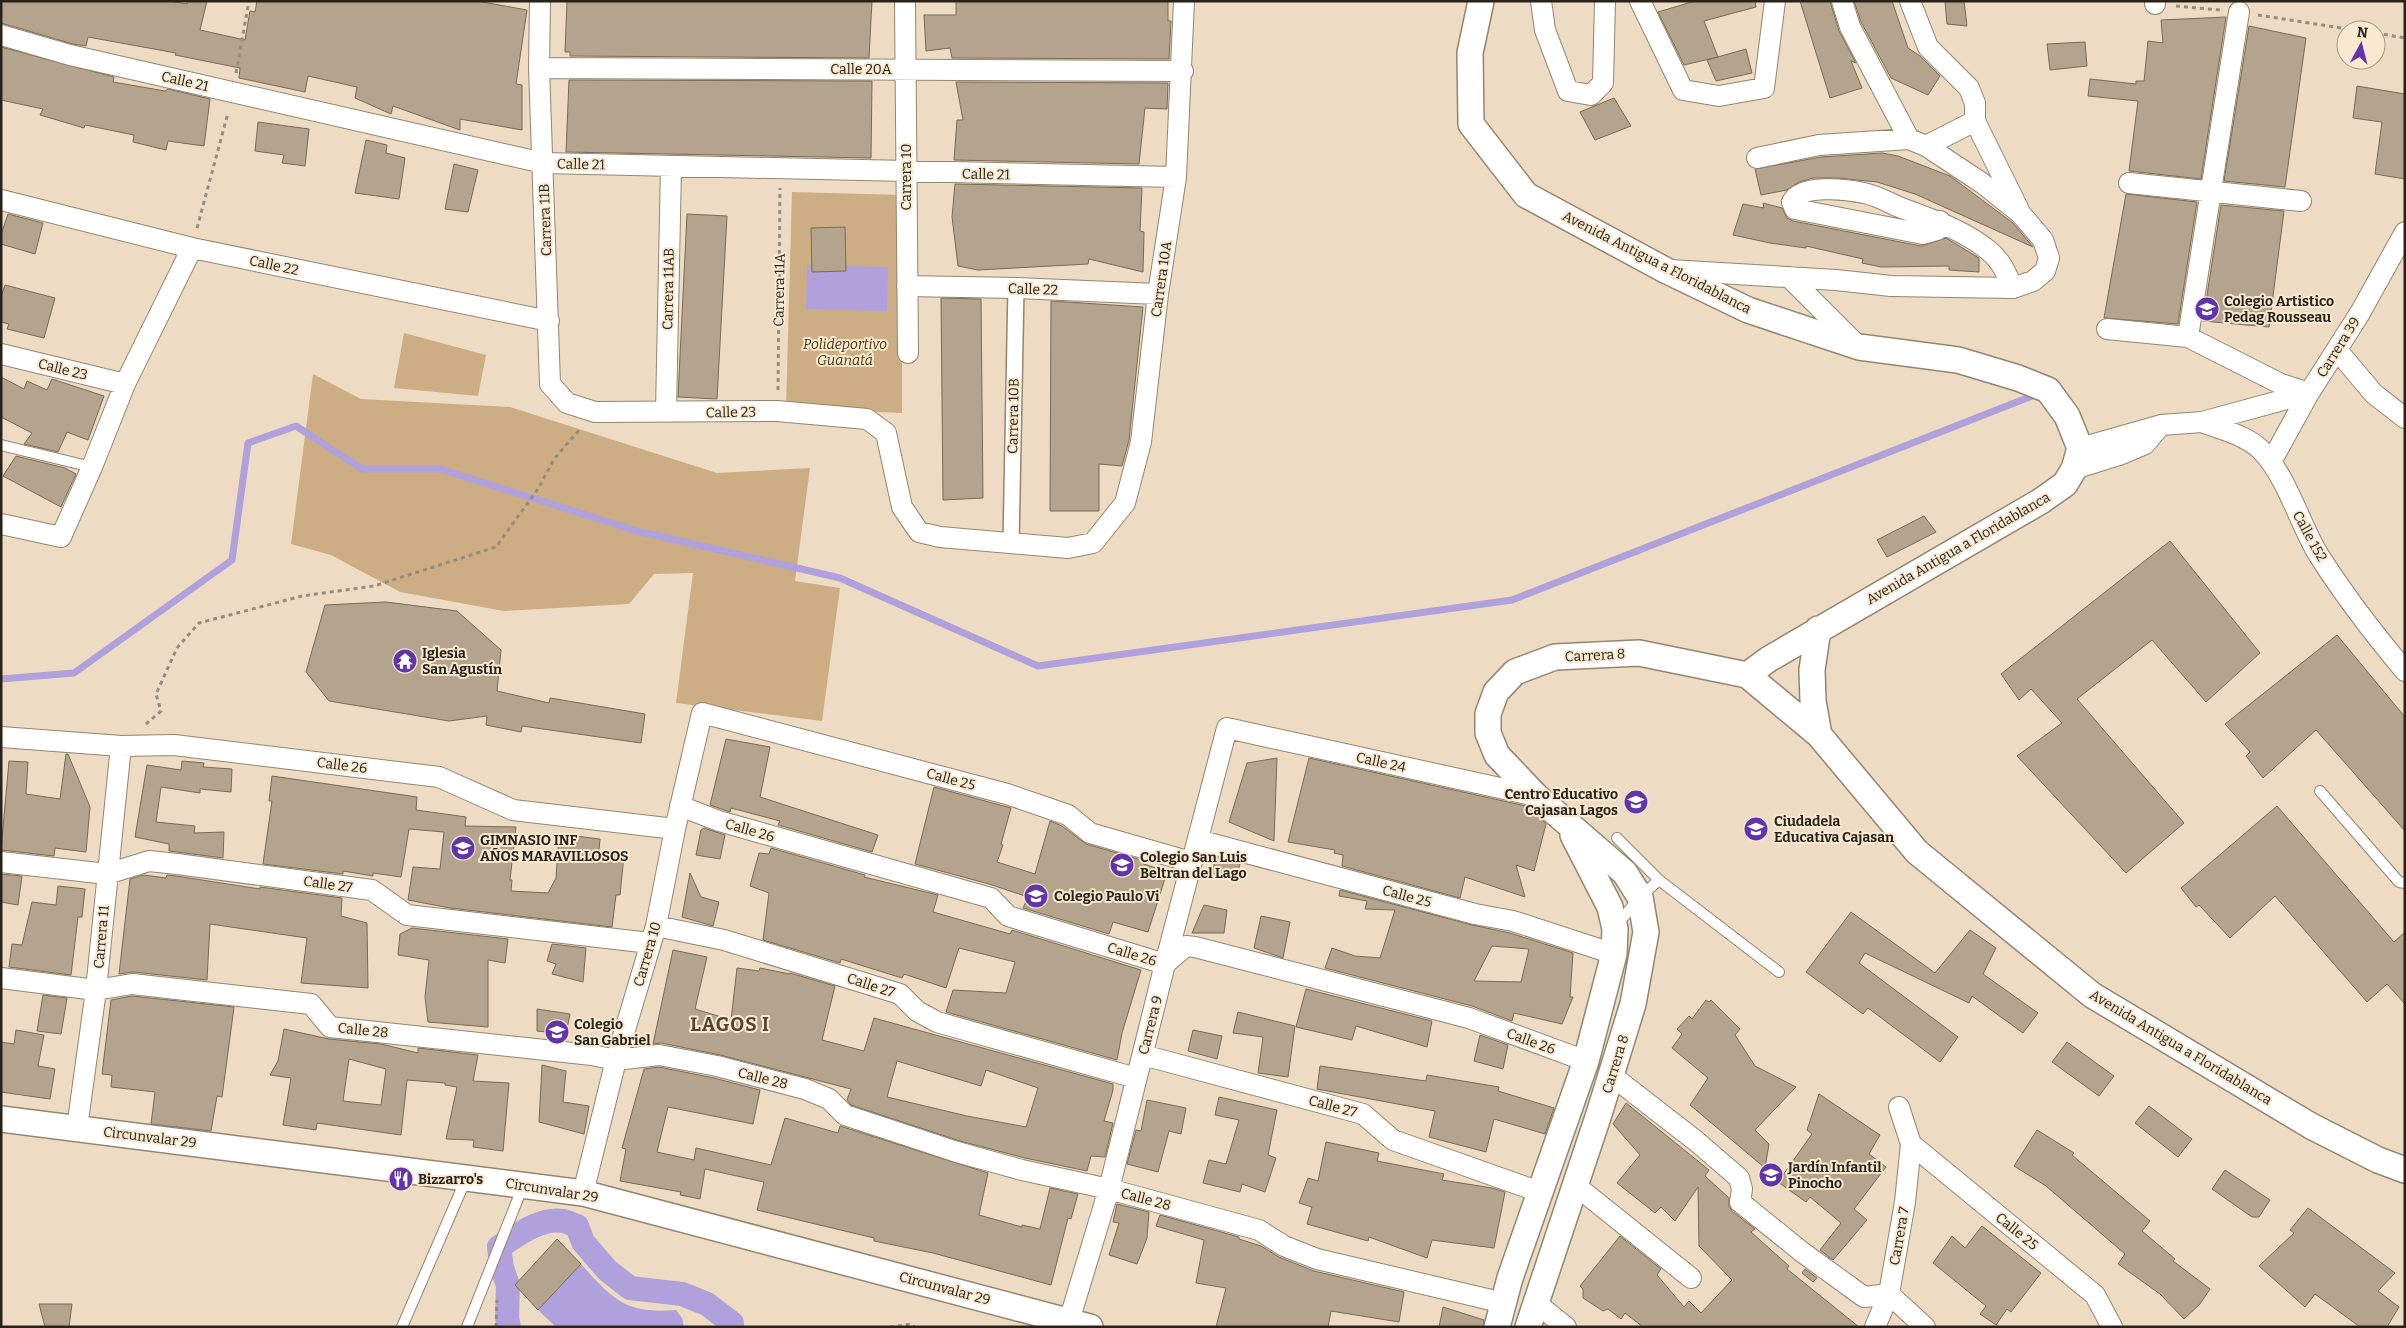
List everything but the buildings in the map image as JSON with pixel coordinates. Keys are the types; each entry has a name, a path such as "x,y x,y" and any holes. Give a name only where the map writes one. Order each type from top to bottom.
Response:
{"street":[{"name":"Carrera 11B","path":"540,1 539,68 550,384 567,403 595,412"},
{"name":"Carrera 10","path":"905,1 908,353"},
{"name":"Carrera 10A","path":"1011,544 1068,548 1093,544 1125,503 1141,442 1158,294 1176,177 1183,71 1184,1"},
{"name":"Avenida Antigua a Floridablanca","path":"1481,1 1470,53 1471,124 1526,195 1665,270 1748,310 1859,347 1958,360 2018,378 2048,390 2067,416 2077,458 2064,484 2041,501 1818,629 1812,670 1813,701 1819,735 1917,852 2092,995 2311,1126 2378,1160 2405,1170"},
{"path":"1541,1 1545,30 1568,91 1591,95 1603,83 1605,1"},
{"path":"1643,2 1683,90 1719,96 1764,88 1775,1"},
{"path":"1665,270 1789,277 1891,286 2013,288 2033,282 2045,271 2049,258 2044,240 2021,214 1982,183 1917,142 1850,27 1842,1"},
{"path":"1910,1 1928,47 1969,88 1975,103 1975,121 2021,214"},
{"path":"2188,336 2239,12"},
{"name":"Calle 21","path":"1,35 70,55 543,163 1176,177"},
{"name":"Calle 20A","path":"539,68 1183,71"},
{"path":"1757,158 1818,145 1917,142 1975,121"},
{"name":"Carrera 11AB","path":"666,412 671,166"},
{"path":"2129,184 2301,201"},
{"path":"1940,221 1937,230 1923,234 1795,209 1792,202 1796,195 1804,191 1825,189 1865,193 1940,221 1988,249 2000,260 2013,288"},
{"name":"Calle 22","path":"1,200 192,248 549,322"},
{"name":"Carrera 39","path":"2271,462 2308,393 2338,350 2405,232"},
{"path":"1,524 61,537 92,468 125,384 192,248"},
{"path":"1789,277 1859,347"},
{"name":"Calle 22","path":"907,286 1158,294"},
{"name":"Carrera 10B","path":"1011,544 1016,288"},
{"path":"2107,329 2188,336 2281,384 2308,393"},
{"path":"2338,350 2374,394 2405,418"},
{"name":"Calle 23","path":"1,354 125,384"},
{"path":"2077,458 2119,455 2145,444 2161,425 2202,422 2308,393"},
{"name":"Calle 23","path":"595,412 777,411 867,419 886,433 902,507 919,532 940,537 1011,544"},
{"name":"Calle 152","path":"2202,422 2245,439 2259,449 2271,462 2318,553 2354,607 2405,671"},
{"path":"1747,676 1769,659 1818,629"},
{"name":"Carrera 8","path":"1528,1327 1611,1075 1632,1004 1642,962 1646,932 1640,897 1619,879 1566,822 1536,796 1497,755 1488,732 1488,714 1496,692 1515,672 1555,657 1639,653 1747,676 1819,735"},
{"name":"Carrera 10","path":"583,1193 616,1060 653,934 702,712"},
{"name":"Calle 25","path":"702,712 1007,794 1068,815 1090,833 1191,862"},
{"name":"Calle 24","path":"1227,728 1536,796"},
{"name":"Carrera 9","path":"1079,1324 1136,1078 1227,728"},
{"name":"Calle 26","path":"1,736 121,746 174,745 439,777 513,810 675,829"},
{"name":"Carrera 11","path":"77,1128 96,990 121,746"},
{"name":"Calle 26","path":"680,806 719,821 991,898 1008,916 1165,964 1186,946 1195,947 1469,1018 1586,1061"},
{"name":"Calle 25","path":"1198,840 1475,914 1512,921 1614,954"},
{"name":"Calle 27","path":"1,862 107,874 149,861 177,864 372,890 407,915 724,940 900,994 917,1011 937,1022 1136,1078"},
{"name":"Carrera 8","path":"1497,1327 1510,1278 1586,1061 1614,954 1614,929 1610,907 1619,879"},
{"name":"Calle 28","path":"1,978 96,990 132,984 310,1004 330,1027 582,1054 616,1060 659,1055 717,1066 796,1086 829,1099 845,1115 957,1152 1022,1170 1109,1189 1259,1230 1284,1246 1317,1259 1504,1303"},
{"name":"Calle 27","path":"1143,1055 1363,1114 1393,1140 1540,1192"},
{"path":"1611,1075 1696,1141 1739,1178 1742,1190 1740,1202 1802,1252 1864,1297 1889,1294 1925,1327"},
{"path":"1899,1107 1911,1144"},
{"name":"Circunvalar 29","path":"1,1119 583,1193 1079,1324"},
{"name":"Calle 25","path":"1911,1144 2094,1295 2112,1327"},
{"name":"Carrera 7","path":"1875,1327 1889,1294 1905,1202 1911,1144"},
{"path":"1575,1185 1691,1278"},
{"path":"1536,1302 1566,1327"}],"lane":[{"path":"1,445 92,468"},
{"path":"2320,791 2399,882 2405,883"},
{"path":"1617,838 1619,879 1659,880 1779,972"},
{"path":"1614,929 1640,897 1659,880"},
{"path":"402,1327 466,1178"},
{"path":"467,1327 524,1185"}],"path":[{"path":"192,248 233,92 249,1"},
{"path":"2386,35 2405,38"},
{"name":"Carrera 11A","path":"777,411 780,168"},
{"path":"121,746 161,710 156,694 177,648 199,623 302,596 374,586 496,547 538,489 554,459 595,412"},
{"path":"890,1327 912,1324 914,1327"}],"green space":[{"name":"Polideportivo Guanatá","path":"792,192 902,195 902,413 786,408"},
{"path":"404,333 486,355 478,396 394,388"},
{"path":"313,374 361,399 510,407 717,473 810,468 795,581 840,588 822,721 676,703 693,573 654,574 629,604 504,611 400,592 331,555 291,544"}],"shaded area":[{"path":"807,265 888,267 887,311 806,309"},
{"path":"581,1264 602,1287 622,1302 645,1310 676,1310 682,1318 684,1327 556,1327 538,1310"}],"waterway":[{"path":"1,679 74,673 232,560 248,443 296,426 362,469 440,469 637,531 840,578 1038,666 1512,600 2040,393"},
{"path":"509,1327 507,1318 508,1285 502,1268 499,1247 529,1228 554,1221 565,1221 577,1226 583,1242 607,1270 630,1288 682,1294 707,1304 732,1323 732,1327"}],"place":[{"name":"Colegio Artistico Pedag Rousseau","path":"2207,309"},
{"name":"Iglesia San Agustín","path":"405,661"},
{"name":"Centro Educativo Cajasan Lagos","path":"1636,802"},
{"name":"Ciudadela Educativa Cajasan","path":"1756,829"},
{"name":"GIMNASIO INF AÑOS MARAVILLOSOS","path":"463,848"},
{"name":"Colegio San Luis Beltran del Lago","path":"1122,865"},
{"name":"Colegio Paulo Vi","path":"1036,896"},
{"name":"Colegio San Gabriel","path":"557,1032"},
{"name":"Jardín Infantil Pinocho","path":"1771,1175"},
{"name":"Bizzarro's","path":"401,1179"}],"district":[{"name":"LAGOS I","path":"730,1024"}]}
